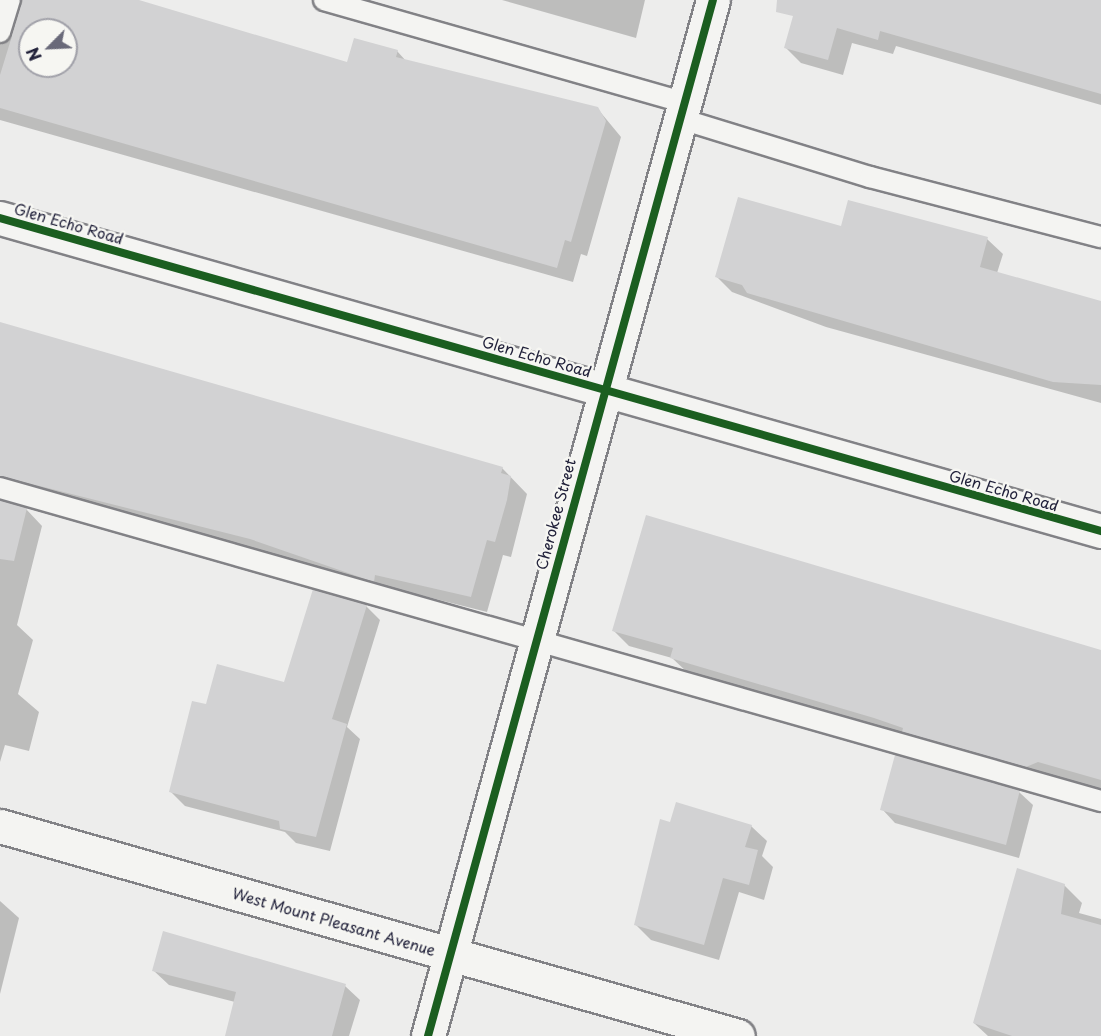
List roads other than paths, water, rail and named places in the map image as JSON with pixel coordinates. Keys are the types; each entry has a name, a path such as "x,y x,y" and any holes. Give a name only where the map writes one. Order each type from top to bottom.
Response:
{"street":[{"name":"Cherokee Street","path":"428,1036 603,389 713,0"},
{"name":"Glen Echo Road","path":"0,218 1101,531"},
{"name":"West Mount Pleasant Avenue","path":"0,826 738,1036"}],"lane":[{"path":"0,32 9,0"},
{"path":"324,0 683,111 870,177 1101,237"},
{"path":"0,488 1101,801"}]}
